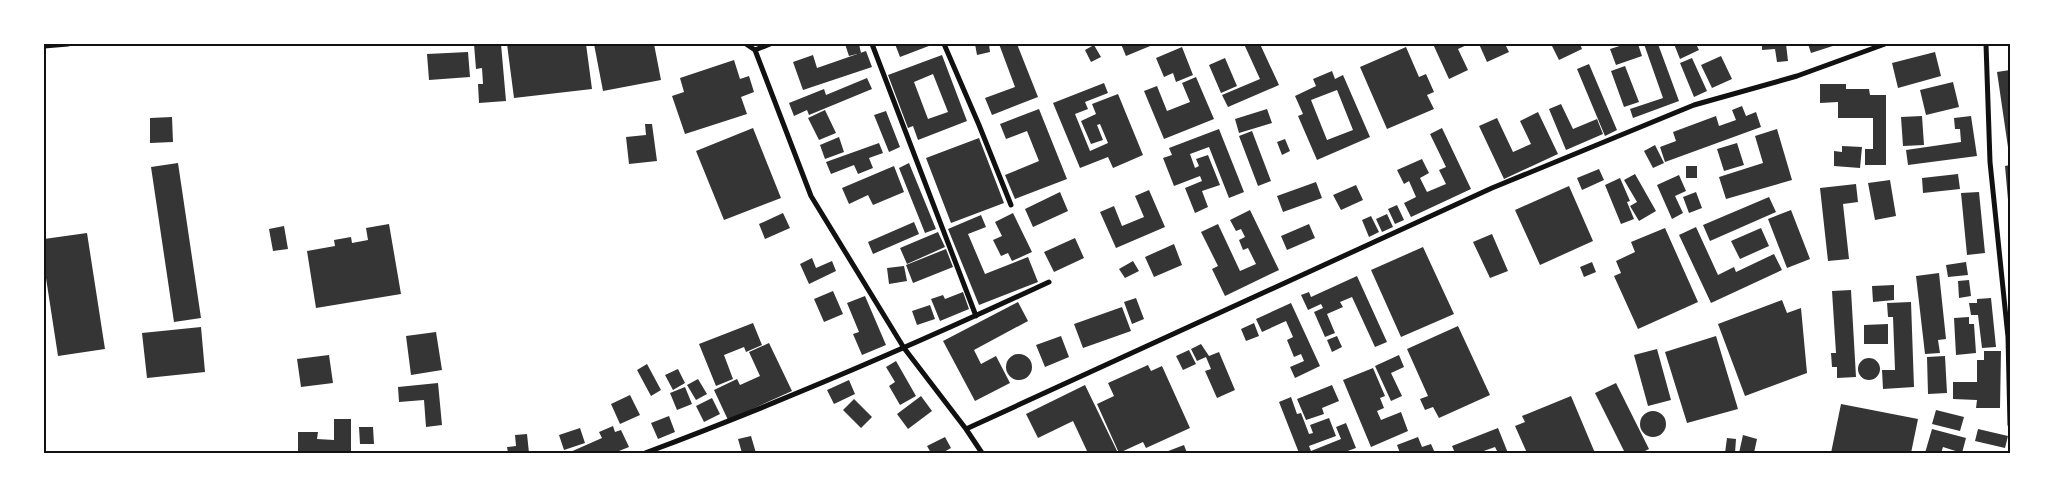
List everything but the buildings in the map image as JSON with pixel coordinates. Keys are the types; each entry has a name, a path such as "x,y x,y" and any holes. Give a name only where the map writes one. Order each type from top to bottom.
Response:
{"street":[{"path":"44,46 68,44"},
{"path":"746,44 756,50 811,196 904,348 982,453"},
{"path":"756,50 770,44"},
{"path":"872,44 976,316"},
{"path":"944,44 1011,205"},
{"path":"966,429 1492,188 1694,105 1797,76 1885,44"},
{"path":"1986,44 1990,162 2008,337 2010,425"},
{"path":"645,453 726,423 904,348 1049,282"}]}
